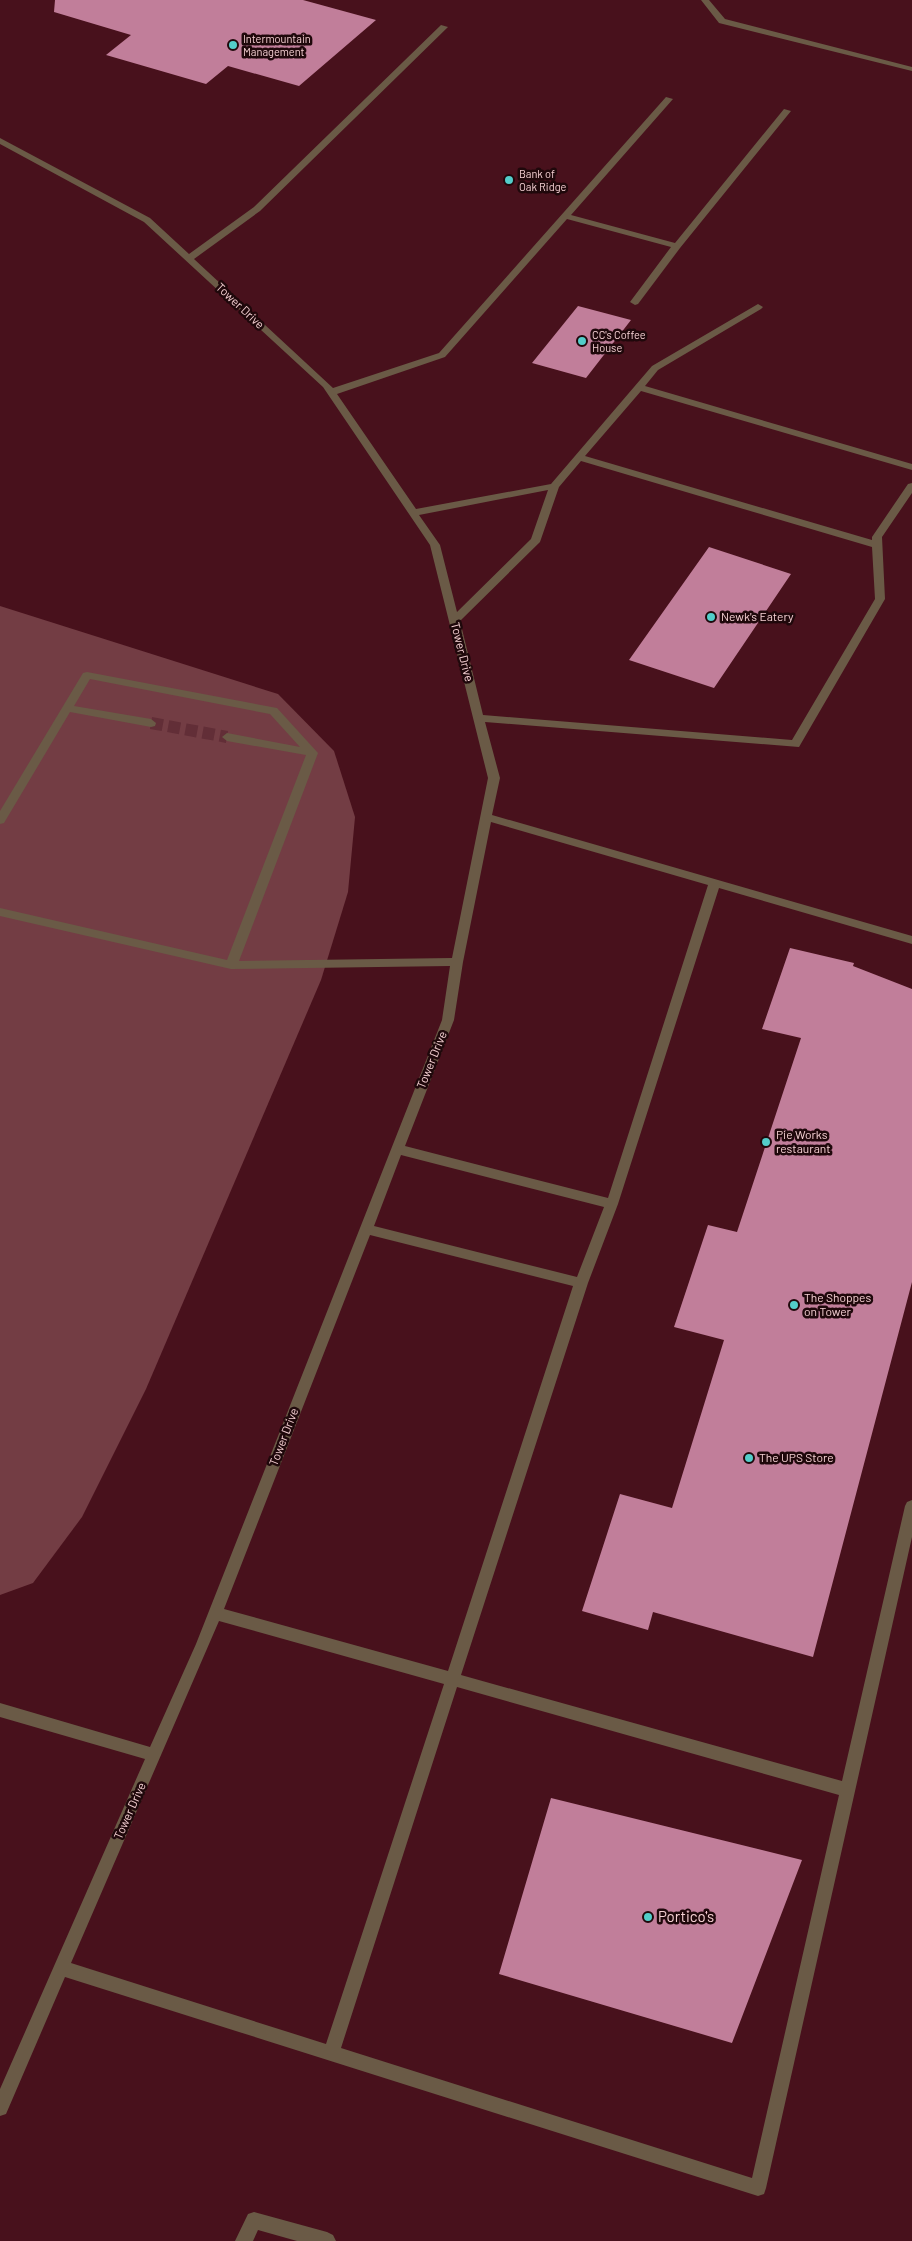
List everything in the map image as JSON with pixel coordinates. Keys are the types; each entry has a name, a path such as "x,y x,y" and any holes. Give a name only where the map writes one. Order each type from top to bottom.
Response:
{"street":[{"path":"705,0 722,21 912,69"},
{"path":"188,258 256,209 444,27"},
{"path":"332,392 442,355 669,99"},
{"path":"635,302 677,246 788,111"},
{"name":"Tower Drive","path":"0,141 147,220 332,392 435,545 494,778 457,962 448,1020 215,1613 0,2108"},
{"path":"566,216 677,246"},
{"path":"454,620 536,540 554,486 655,368 758,307"},
{"path":"639,387 912,467"},
{"path":"579,457 877,545"},
{"path":"413,513 554,486"},
{"path":"479,718 795,744 880,599 877,537 912,486"},
{"path":"0,820 87,674 273,711 312,753"},
{"path":"68,708 152,723"},
{"path":"227,737 312,753"},
{"path":"232,965 312,753"},
{"path":"487,817 912,940"},
{"path":"331,2053 582,1283 612,1204 715,882"},
{"path":"0,912 232,965 457,962"},
{"path":"397,1149 612,1204"},
{"path":"365,1229 582,1283"},
{"path":"61,1968 758,2188 912,1506"},
{"path":"215,1613 848,1790"},
{"path":"0,1710 155,1754"},
{"path":"244,2241 254,2220 327,2241"}],"shaded area":[{"path":"0,606 278,694 334,751 355,817 348,892 321,980 146,1389 82,1517 33,1583 0,1595"}],"building":[{"name":"Intermountain Management","path":"55,0 303,0 376,20 299,86 228,66 206,84 106,55 131,35 54,12"},
{"name":"CC's Coffee House","path":"578,306 631,320 586,378 532,363"},
{"name":"Newk's Eatery","path":"709,547 791,574 714,688 629,660"},
{"name":"The Shoppes on Tower","path":"790,948 854,963 853,966 912,989 912,1282 813,1657 653,1612 648,1630 582,1611 620,1494 672,1508 724,1340 674,1327 708,1225 737,1232 801,1038 762,1029"},
{"name":"Portico's","path":"551,1798 802,1860 732,2043 499,1974"}],"tunnel":[{"path":"151,723 227,737"}],"place":[{"name":"Intermountain Management","path":"233,45"},
{"name":"Bank of Oak Ridge","path":"509,180"},
{"name":"CC's Coffee House","path":"582,341"},
{"name":"Newk's Eatery","path":"711,617"},
{"name":"Pie Works restaurant","path":"766,1142"},
{"name":"The Shoppes on Tower","path":"794,1305"},
{"name":"The UPS Store","path":"749,1458"},
{"name":"Portico's","path":"648,1917"}]}
